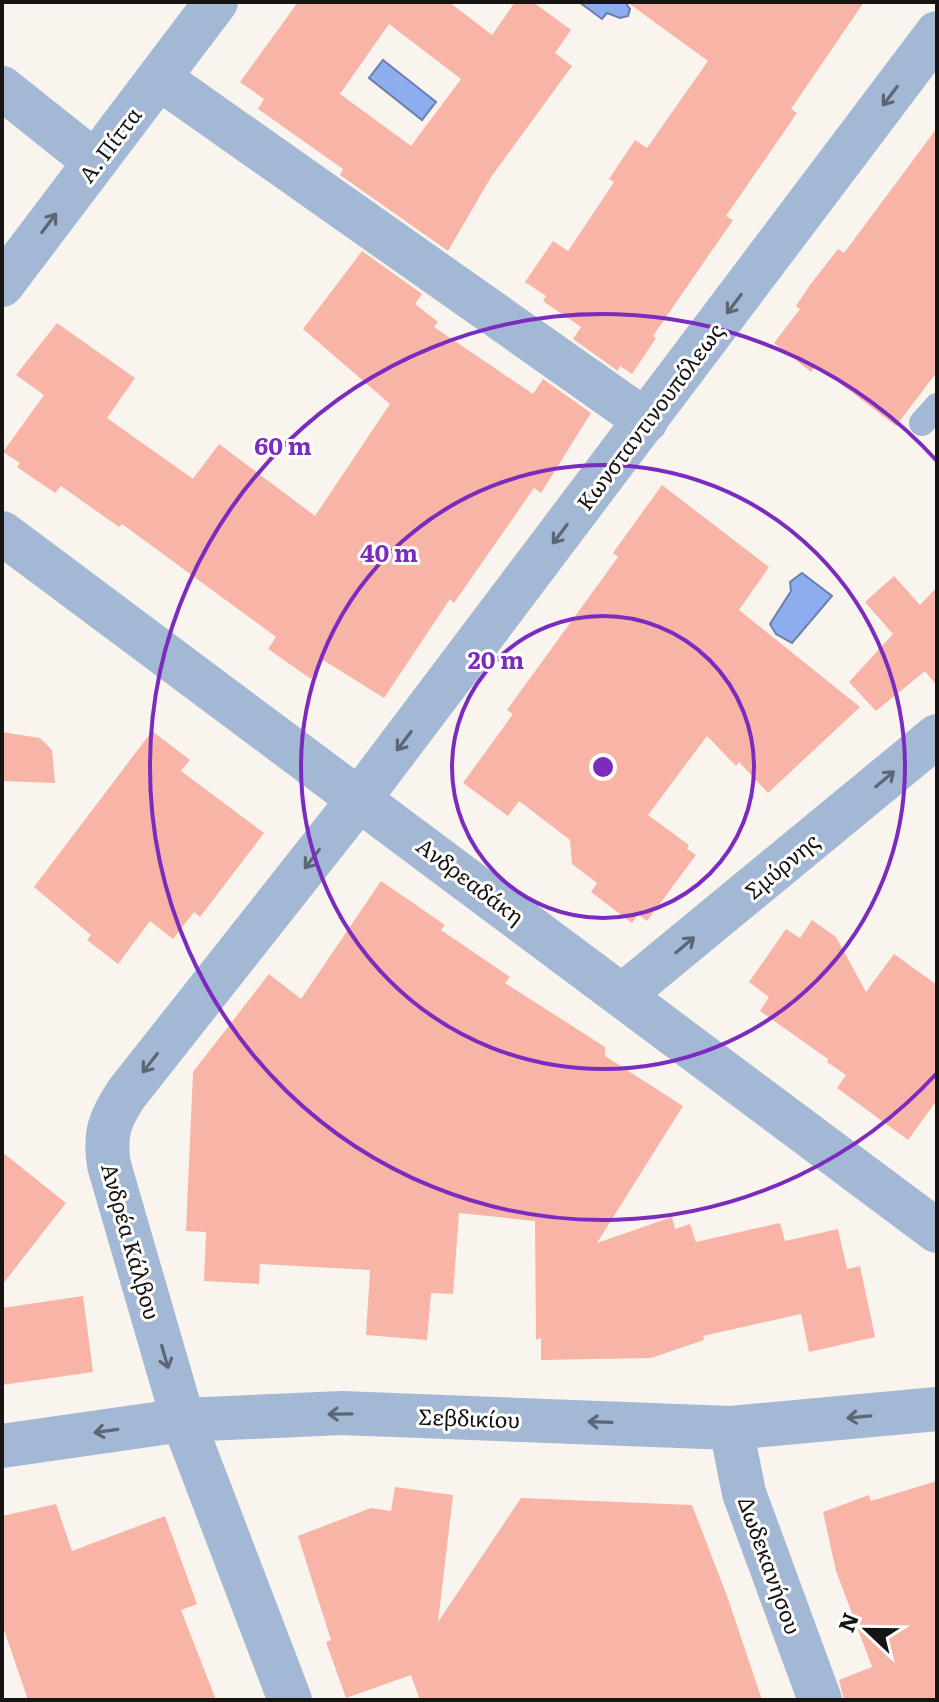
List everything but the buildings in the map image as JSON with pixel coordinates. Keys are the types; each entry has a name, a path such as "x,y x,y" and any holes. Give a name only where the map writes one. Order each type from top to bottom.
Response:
{"street":[{"name":"Α. Πίττα","path":"2,285 216,2"},
{"name":"Κωνσταντινουπόλεως","path":"360,798 937,33"},
{"path":"159,78 646,421"},
{"path":"2,88 95,162"},
{"name":"Ανδρεαδάκη","path":"2,533 624,994 937,1231"},
{"name":"Σμύρνης","path":"624,994 937,736"},
{"name":"Ανδρέα Κάλβου","path":"290,1700 183,1420 105,1143 109,1120 127,1093 360,798"},
{"name":"Σεβδικίου","path":"2,1446 183,1420 386,1414 731,1428 937,1409"},
{"name":"Δωδεκανήσου","path":"731,1428 744,1493 820,1700"}],"water":[{"path":"579,2 625,2 630,9 628,16 620,18 607,13 602,19"},
{"path":"383,60 436,102 422,120 369,78"},
{"path":"802,573 832,596 792,643 776,634 770,624 791,591 790,582"}]}
